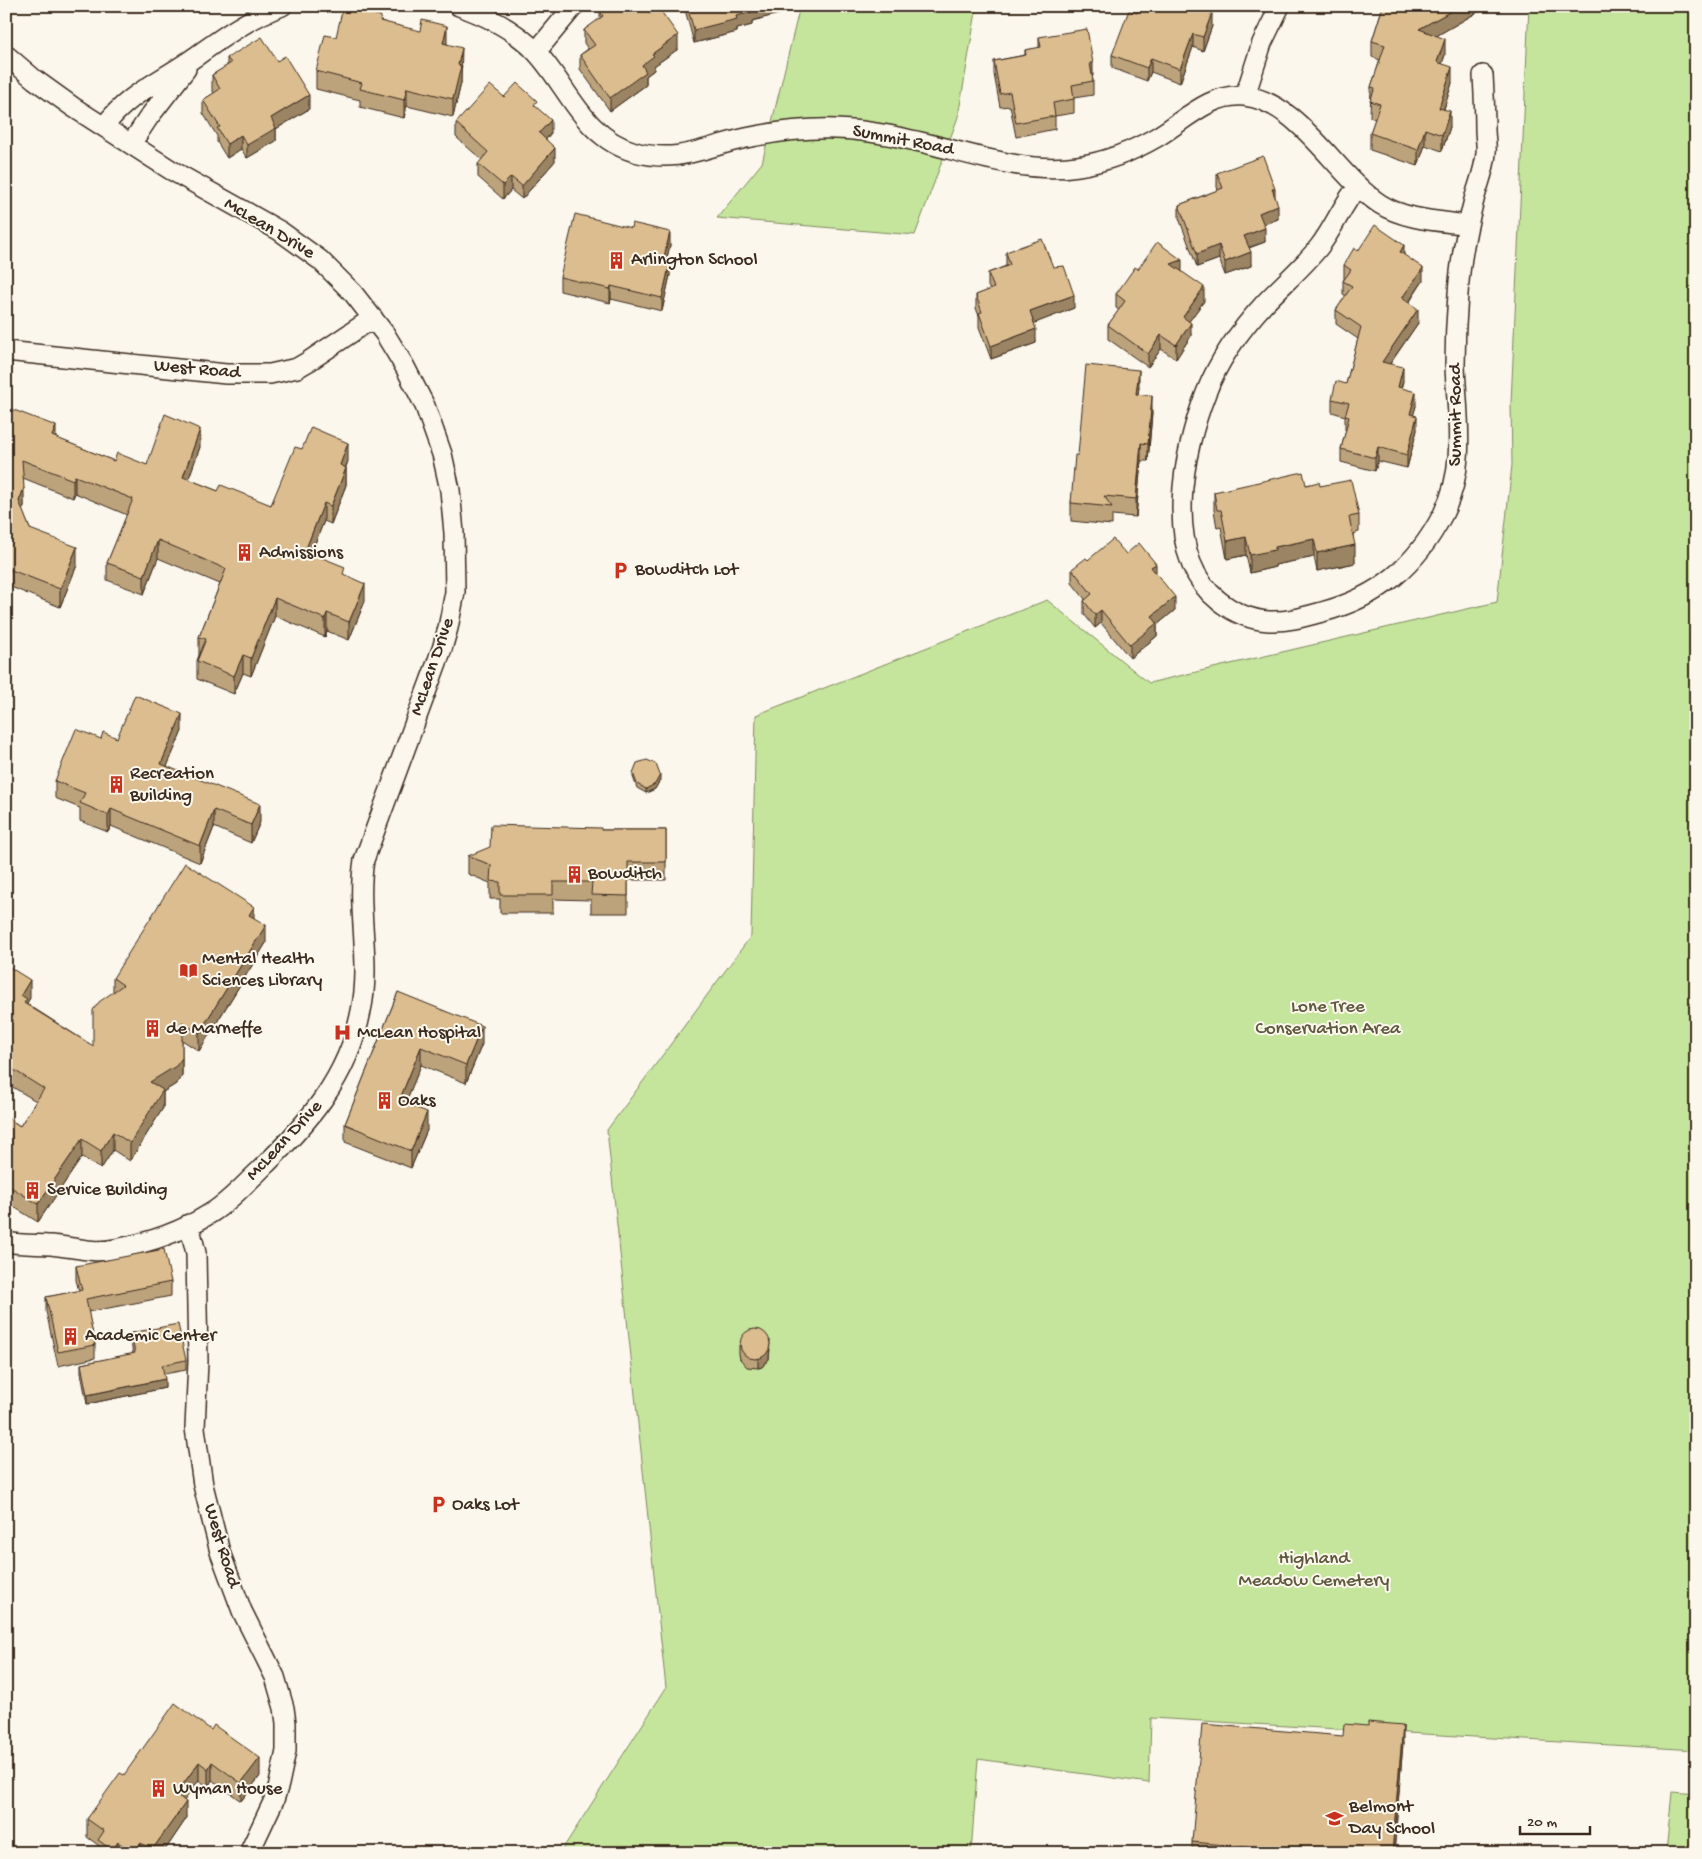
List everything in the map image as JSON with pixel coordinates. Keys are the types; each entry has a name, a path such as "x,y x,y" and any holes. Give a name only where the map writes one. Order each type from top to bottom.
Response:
{"street":[{"path":"104,127 114,112 128,100 196,57 240,25 282,6"},
{"name":"Summit Road","path":"459,6 509,30 521,38 536,52 590,125 610,141 633,152 659,157 685,155 744,138 795,131 836,129 879,133 975,156 1030,166 1055,168 1080,166 1112,158 1143,144 1211,102 1223,98 1245,96 1269,105 1294,120 1358,186 1383,206 1396,212 1468,226"},
{"path":"536,52 574,6"},
{"path":"1245,96 1262,44 1280,6"},
{"name":"McLean Drive","path":"6,55 53,93 130,144 204,190 280,232 308,250 344,282 374,318 405,367 425,406 438,440 447,472 454,533 455,592 442,649 364,860 362,890 366,971 362,1010 351,1048 325,1097 298,1131 228,1200 211,1213 189,1224 136,1244 102,1251 6,1242"},
{"path":"130,144 196,57"},
{"name":"Summit Road","path":"1358,186 1348,198 1327,237 1255,314 1232,344 1213,377 1205,396 1188,454 1183,484 1183,513 1187,547 1196,573 1213,596 1237,613 1253,619 1266,621 1298,618 1339,607 1368,595 1388,582 1406,566 1427,540 1444,512 1455,481 1459,448 1455,365 1456,314 1460,267 1486,154 1483,75"},
{"name":"West Road","path":"6,351 226,374 270,374 297,368 374,318"},
{"name":"West Road","path":"189,1224 196,1253 198,1360 195,1428 203,1485 222,1560 242,1611 275,1677 284,1708 287,1736 285,1759 274,1800 249,1853"}],"green space":[{"path":"800,6 977,6 958,117 915,235 717,218 762,163"},
{"name":"Lone Tree Conservation Area","path":"1529,6 1696,6 1696,1750 1151,1718 1149,1783 978,1759 971,1853 560,1853 666,1688 607,1130 751,936 756,715 1047,600 1149,683 1497,602 1512,465 1511,403"},
{"path":"1672,1792 1696,1794 1696,1853 1666,1853"}],"building":[{"path":"607,6 644,6 650,14 658,7 678,35 652,54 654,56 642,65 646,72 610,98 580,55 595,45 584,30 603,16 600,11"},
{"path":"687,6 755,6 751,7 752,12 736,16 737,19 694,30"},
{"path":"1139,6 1196,6 1212,13 1203,37 1193,34 1180,69 1151,58 1147,68 1112,55 1129,10 1137,13"},
{"path":"1383,6 1425,6 1434,10 1432,6 1460,6 1419,29 1445,39 1437,62 1452,67 1439,108 1450,111 1442,135 1425,129 1418,150 1370,133 1380,104 1370,101 1375,88 1371,87 1385,45 1372,41"},
{"path":"343,7 381,16 380,21 420,31 422,20 447,26 443,43 462,48 458,65 461,66 453,99 407,88 404,100 360,89 362,83 316,71 325,35 336,37"},
{"path":"1087,29 1093,63 1090,63 1093,81 1072,85 1074,99 1053,103 1055,116 1016,123 1010,92 1000,94 994,61 1026,55 1025,50 1041,47 1039,37"},
{"path":"262,37 277,61 285,56 309,95 271,118 276,128 247,145 241,135 227,144 217,128 220,127 203,100 220,89 212,75 231,63 227,58"},
{"path":"517,83 537,101 534,105 551,120 539,133 555,148 522,186 511,177 503,185 478,164 488,152 456,123 490,85 504,97"},
{"path":"1263,156 1275,189 1272,189 1278,205 1259,213 1265,228 1244,236 1251,252 1225,262 1219,245 1197,254 1179,205 1223,188 1217,173"},
{"name":"Arlington School","path":"575,214 631,228 632,223 670,232 663,261 670,262 662,298 611,286 610,289 560,277"},
{"path":"1375,225 1404,245 1400,252 1423,268 1402,298 1418,309 1382,362 1403,367 1398,387 1416,392 1410,414 1417,416 1407,455 1378,447 1375,458 1341,449 1349,417 1345,416 1349,403 1332,399 1336,381 1346,384 1361,327 1336,310 1352,286 1343,281 1351,270 1344,265 1354,248 1358,251"},
{"path":"1042,239 1053,267 1064,266 1074,295 1030,311 1036,329 991,346 979,313 982,312 976,295 994,288 988,273 1010,265 1006,252"},
{"path":"1157,242 1182,260 1171,264 1204,287 1183,317 1191,323 1176,345 1161,335 1148,354 1108,325 1125,301 1116,294 1135,267 1138,269"},
{"path":"1086,365 1139,370 1136,394 1152,396 1148,444 1141,443 1136,499 1104,496 1112,507 1071,503 1075,455 1078,455"},
{"name":"Admissions","path":"6,407 56,426 52,436 114,461 117,453 147,465 165,414 200,429 183,477 218,491 221,485 271,505 295,447 302,449 311,427 348,443 340,465 346,468 331,506 324,503 305,551 345,567 343,574 365,584 349,622 327,613 325,619 275,598 251,658 243,655 234,676 197,661 206,639 199,637 226,569 158,540 144,576 107,563 133,499 75,476 73,480 22,460 24,488 19,501 30,529 77,547 60,589 6,568"},
{"path":"1303,472 1306,485 1319,482 1320,486 1351,480 1359,515 1349,517 1355,545 1317,553 1314,539 1275,547 1275,550 1250,555 1246,537 1227,541 1221,510 1217,510 1214,492"},
{"path":"1113,539 1126,554 1139,543 1156,564 1151,567 1175,597 1152,616 1157,623 1130,645 1101,610 1095,615 1084,601 1092,594 1072,569 1086,558 1088,560"},
{"name":"Recreation Building","path":"135,695 182,714 161,764 260,804 251,825 214,810 200,846 111,809 108,815 80,803 85,793 55,781 76,729 101,739 103,732 117,738"},
{"path":"647,760 656,764 660,775 655,784 646,789 637,784 633,773 637,763"},
{"name":"Bowditch","path":"491,825 601,828 601,830 666,830 666,862 628,862 628,896 591,895 592,882 553,882 553,895 500,895 500,882 490,881 491,865 468,856 490,847"},
{"name":"de Marneffe","path":"185,863 254,907 249,915 266,925 199,1033 182,1022 182,1058 176,1066 150,1082 163,1090 130,1143 113,1132 101,1151 82,1139 38,1204 6,1184 6,1117 20,1126 44,1089 6,1065 6,965 30,980 21,995 27,999 24,1003 93,1046 93,1010 99,1002 123,985 113,978"},
{"name":"Oaks","path":"398,992 482,1026 466,1065 421,1047 399,1101 427,1112 411,1151 345,1124"},
{"name":"Academic Center","path":"164,1249 171,1282 86,1299 95,1345 58,1352 46,1297 82,1290 76,1266"},
{"path":"178,1324 186,1360 162,1365 165,1379 87,1395 81,1364 135,1353 131,1333"},
{"path":"755,1329 766,1333 770,1344 766,1355 755,1359 744,1355 740,1344 744,1333"},
{"name":"Wyman House","path":"175,1703 211,1730 214,1725 260,1758 241,1783 212,1762 208,1769 199,1762 176,1794 186,1802 152,1850 141,1843 133,1853 118,1842 112,1850 98,1840 104,1831 87,1819 120,1773 124,1775"},
{"path":"1368,1722 1403,1725 1392,1853 1335,1851 1334,1853 1315,1853 1192,1842 1202,1724 1343,1736 1344,1724 1368,1726"}],"place":[{"name":"Arlington School","path":"617,260"},
{"name":"Admissions","path":"245,553"},
{"name":"Bowditch Lot","path":"621,570"},
{"name":"Recreation Building","path":"116,785"},
{"name":"Bowditch","path":"574,874"},
{"name":"Mental Health Sciences Library","path":"188,970"},
{"name":"de Marneffe","path":"152,1029"},
{"name":"McLean Hospital","path":"343,1033"},
{"name":"Oaks","path":"384,1101"},
{"name":"Service Building","path":"33,1190"},
{"name":"Academic Center","path":"71,1336"},
{"name":"Oaks Lot","path":"438,1505"},
{"name":"Wyman House","path":"159,1789"},
{"name":"Belmont Day School","path":"1335,1818"}],"park label":[{"name":"Highland Meadow Cemetery","path":"1314,1570"}]}
